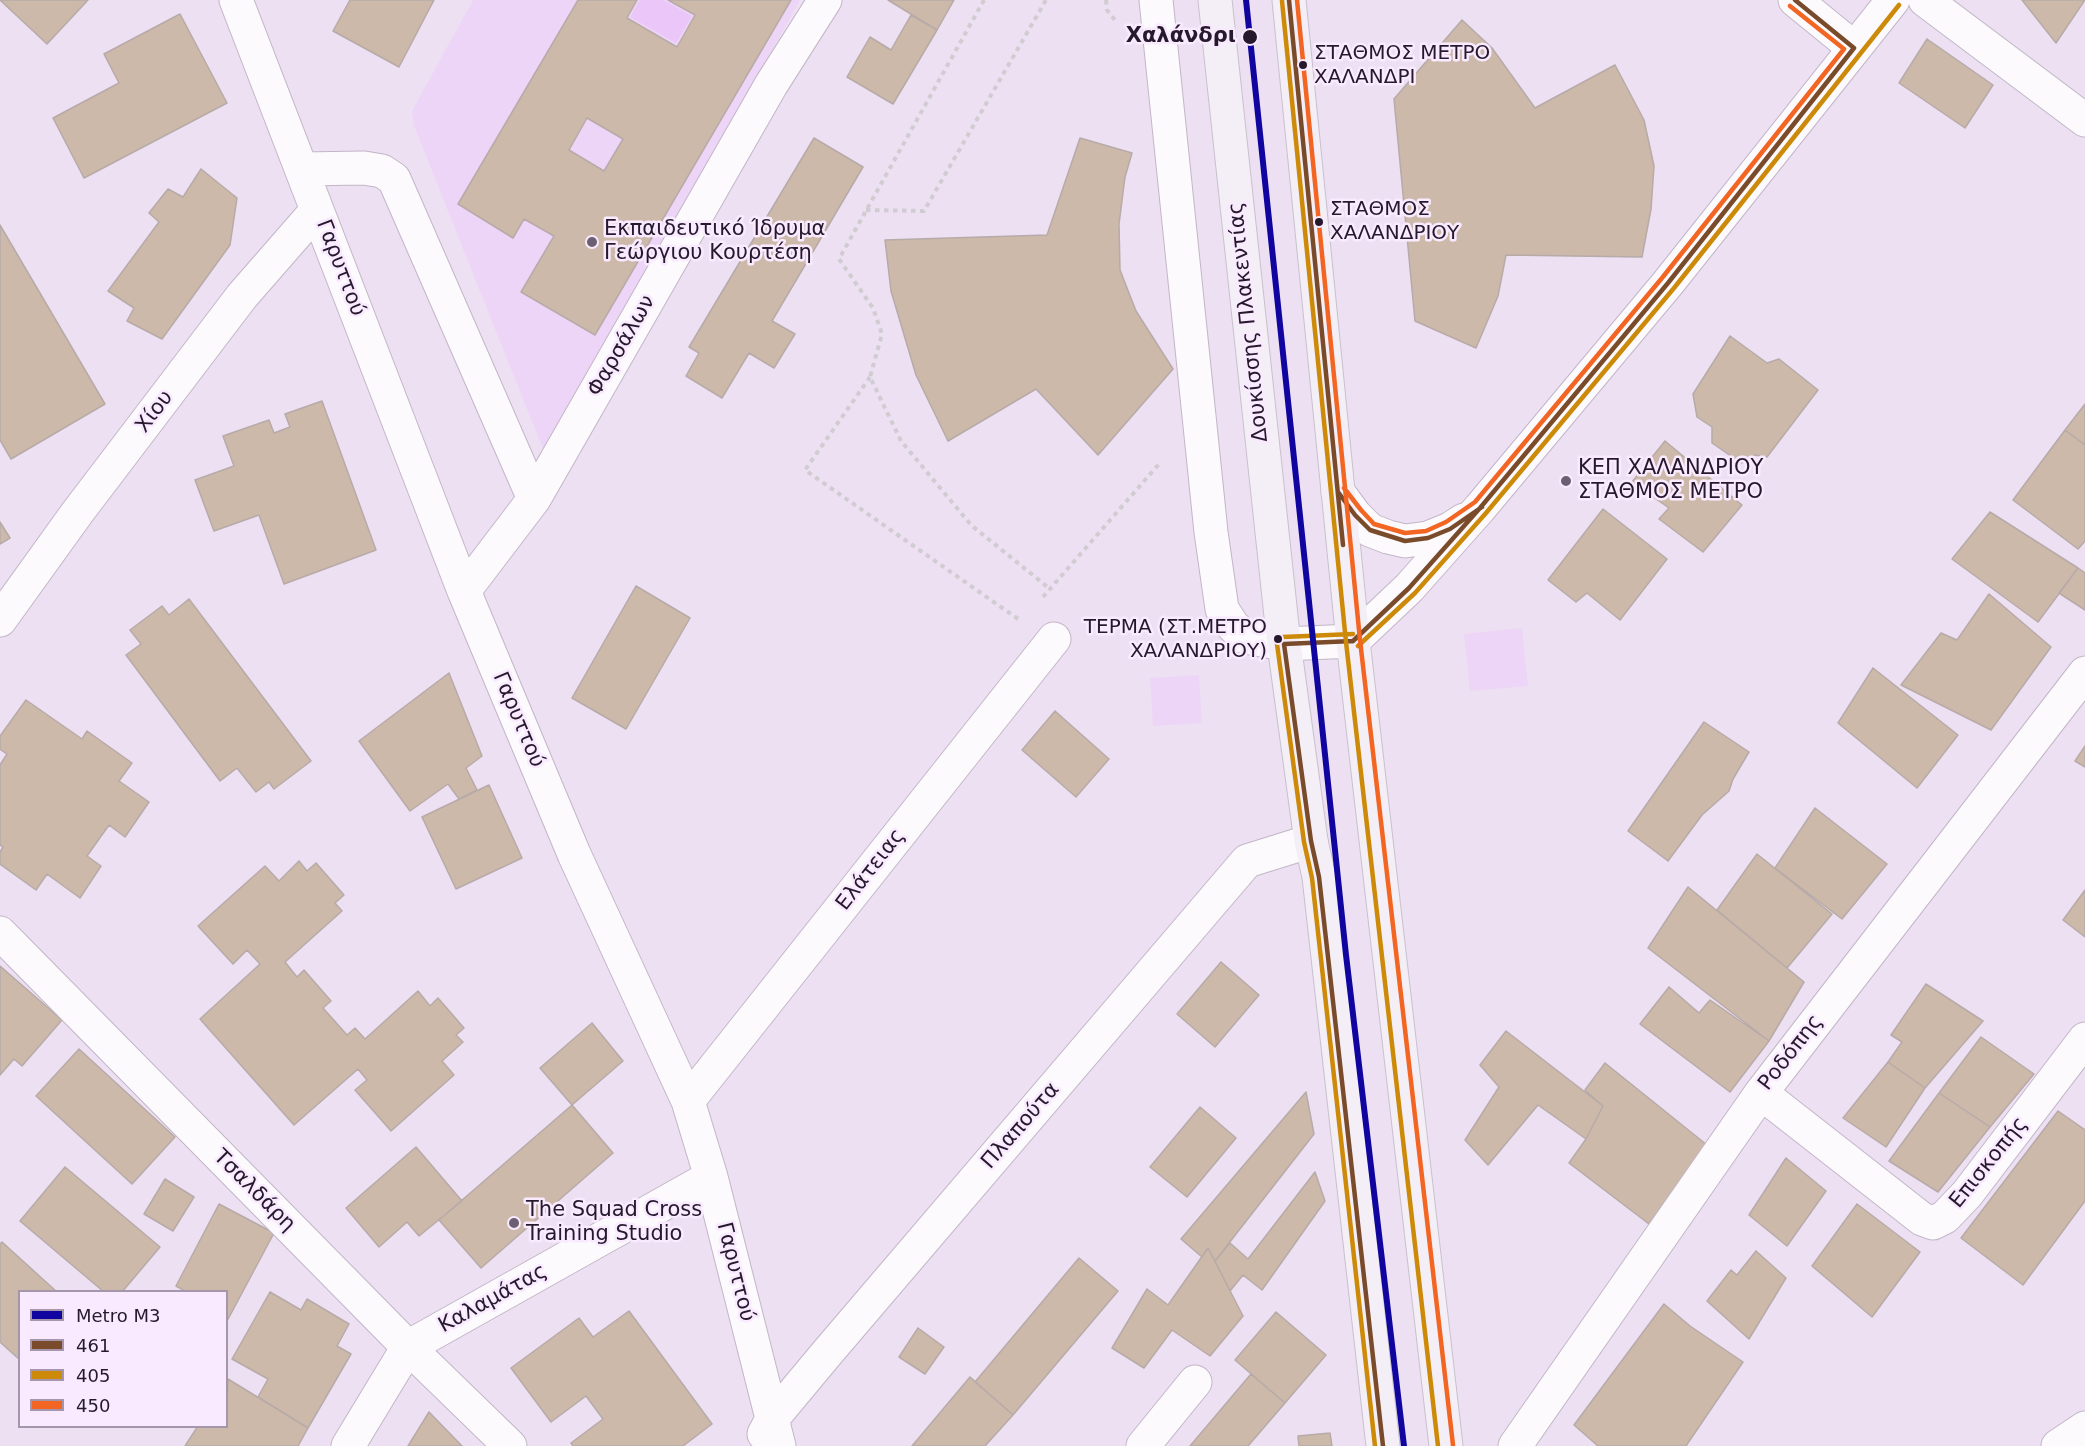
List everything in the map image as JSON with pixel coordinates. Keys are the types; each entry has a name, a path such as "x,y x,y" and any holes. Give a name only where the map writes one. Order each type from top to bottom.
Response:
{"main road":[{"name":"Δουκίσσης Πλακεντίας","path":"1215,0 1284,644 1311,841 1319,877 1383,1446"},
{"path":"1289,0 1353,641 1446,1446"}],"street":[{"name":"Γαρυττού","path":"236,0 464,591 574,854 688,1101 711,1177 769,1437"},
{"name":"Φαρσάλων","path":"464,591 534,499 771,85 825,0"},
{"path":"1156,0 1216,576 1222,609 1233,626 1245,637 1284,644 1353,641 1409,588 1480,508 1668,283 1893,0"},
{"path":"1795,0 1854,48"},
{"path":"1925,0 2085,120"},
{"path":"302,169 364,168 382,171 394,179 534,499"},
{"name":"Χίου","path":"0,620 77,513 242,296 317,210"},
{"path":"1338,492 1354,515 1370,530 1405,541 1428,538 1450,529 1480,508"},
{"name":"Ελάτειας","path":"688,1101 1054,639"},
{"name":"Ροδόπης","path":"1515,1446 1761,1092 2085,673"},
{"name":"Πλαπούτα","path":"769,1437 1247,861 1311,841"},
{"name":"Τσαλδάρη","path":"0,933 408,1347 510,1446"},
{"name":"Επισκοπής","path":"1761,1092 1922,1219 1933,1223 1946,1217 1967,1194 2085,1040"},
{"name":"Καλαμάτας","path":"348,1446 408,1347 711,1177"},
{"path":"1143,1446 1195,1382"},
{"path":"2058,1446 2085,1428"}],"path":[{"path":"984,0 839,259 873,308 882,334 870,377 805,470 1022,622"},
{"path":"866,210 924,211 1046,0"},
{"path":"870,377 901,441 971,525 1050,589"},
{"path":"1036,605 1159,465 1204,462"}],"shaded area":[{"path":"473,0 800,0 558,436 543,449 414,126 412,111"},
{"path":"640,0 663,0 692,16 676,43 630,17"},
{"path":"1522,628 1528,686 1470,691 1464,634"},
{"path":"1199,675 1202,723 1153,726 1150,678"}],"building":[{"path":"0,0 88,0 47,44"},
{"path":"350,0 434,0 399,67 333,31"},
{"path":"578,0 637,0 627,18 677,47 695,15 668,0 791,0 595,335 521,292 554,236 524,219 513,238 458,204","holes":["587,118 623,139 604,171 569,150"]},
{"path":"888,0 954,0 937,30"},
{"path":"2022,0 2085,0 2056,43"},
{"path":"180,14 227,103 84,178 53,118 119,83 104,54"},
{"path":"911,15 937,30 893,104 847,77 870,37 891,50"},
{"path":"1462,20 1492,48 1535,108 1615,65 1644,120 1654,166 1651,209 1642,257 1506,255 1498,296 1476,348 1415,321 1394,99"},
{"path":"1927,39 1993,85 1965,128 1899,83"},
{"path":"814,138 863,167 772,321 795,334 774,368 749,353 722,398 686,376 699,353 689,347"},
{"path":"1080,138 1132,153 1125,177 1119,224 1120,270 1136,311 1173,369 1098,455 1036,389 948,441 916,375 891,291 885,240 1047,235"},
{"path":"201,169 237,198 230,245 162,339 127,321 134,308 108,291 159,222 149,213 168,189 183,197"},
{"path":"0,225 105,404 11,459 0,440"},
{"path":"1730,336 1767,363 1779,359 1818,390 1767,457 1755,455 1741,463 1712,443 1712,427 1697,417 1693,394"},
{"path":"322,401 376,550 284,584 259,515 214,531 195,480 234,466 223,436 269,420 274,433 290,427 285,414"},
{"path":"2085,404 2085,445 2065,430"},
{"path":"2065,430 2085,445 2085,541 2078,549 2013,500"},
{"path":"1665,441 1742,505 1703,552 1659,519 1669,508 1632,482"},
{"path":"1603,509 1667,559 1620,620 1587,593 1576,602 1548,580"},
{"path":"1990,512 2078,568 2038,622 1952,559"},
{"path":"0,522 10,538 0,544"},
{"path":"2078,568 2085,573 2085,610 2059,593"},
{"path":"636,586 690,618 626,729 572,698"},
{"path":"1989,594 2051,647 1991,730 1901,685 1941,633 1957,640"},
{"path":"189,599 311,761 274,789 269,782 256,792 237,768 220,781 126,655 141,644 130,630 162,606 169,615"},
{"path":"1873,668 1958,735 1917,788 1838,723"},
{"path":"449,673 482,756 466,768 477,790 459,799 448,784 410,811 359,741"},
{"path":"26,700 82,739 87,731 132,763 119,781 149,802 125,837 109,825 87,856 101,866 80,898 47,874 36,890 0,864 0,852 3,847 0,845 0,765 7,754 0,749 0,736"},
{"path":"1055,711 1109,759 1076,797 1022,750"},
{"path":"1704,722 1749,752 1733,779 1729,791 1702,815 1668,861 1628,831"},
{"path":"2085,746 2085,767 2075,761"},
{"path":"489,785 522,858 456,889 422,817"},
{"path":"1815,808 1887,864 1842,919 1775,868"},
{"path":"1757,854 1832,914 1787,968 1717,910"},
{"path":"299,861 307,871 316,863 344,895 335,903 342,911 285,962 297,977 304,970 331,1001 323,1008 347,1035 355,1028 365,1039 418,991 430,1006 438,998 464,1028 456,1035 463,1042 442,1061 454,1075 391,1131 355,1090 367,1080 358,1069 294,1125 200,1019 260,964 247,950 233,964 198,926 265,866 279,881"},
{"path":"1688,887 1804,982 1769,1041 1648,948"},
{"path":"2085,890 2085,937 2063,920"},
{"path":"1221,962 1259,995 1215,1047 1177,1014"},
{"path":"0,966 62,1020 22,1066 14,1059 0,1075"},
{"path":"1926,984 1983,1021 1925,1088 1888,1062 1902,1042 1891,1035"},
{"path":"1669,987 1699,1013 1710,1000 1769,1041 1730,1092 1640,1024"},
{"path":"592,1023 623,1061 572,1105 540,1068"},
{"path":"1506,1031 1603,1106 1586,1139 1538,1105 1488,1165 1465,1140 1499,1087 1480,1065"},
{"path":"1981,1037 2034,1074 1990,1127 1939,1093"},
{"path":"79,1049 175,1137 132,1184 36,1096"},
{"path":"1888,1062 1925,1088 1886,1147 1843,1118"},
{"path":"1605,1063 1707,1145 1649,1224 1569,1163 1586,1139 1603,1106 1585,1090"},
{"path":"1306,1092 1314,1134 1215,1261 1208,1248 1202,1257 1181,1239"},
{"path":"1939,1093 1990,1127 1938,1192 1889,1161"},
{"path":"572,1105 613,1153 481,1268 439,1220"},
{"path":"1200,1107 1236,1138 1187,1197 1150,1167"},
{"path":"2058,1111 2085,1130 2085,1201 2023,1285 1961,1238"},
{"path":"416,1147 462,1201 419,1236 407,1222 379,1247 346,1208"},
{"path":"1786,1158 1826,1191 1787,1246 1749,1215"},
{"path":"65,1167 160,1247 124,1290 102,1290 20,1221"},
{"path":"1315,1172 1325,1201 1262,1290 1243,1275 1230,1291 1215,1261 1230,1243 1248,1259"},
{"path":"165,1179 194,1197 173,1231 144,1214"},
{"path":"219,1204 274,1233 228,1319 228,1290 183,1290 176,1286"},
{"path":"1857,1204 1920,1252 1872,1317 1812,1266"},
{"path":"2,1242 55,1290 18,1290 18,1358 0,1342 0,1244"},
{"path":"1208,1248 1243,1316 1210,1356 1172,1330 1144,1368 1112,1348 1147,1289 1168,1305"},
{"path":"1756,1251 1786,1278 1749,1339 1707,1301 1731,1270 1737,1275"},
{"path":"1079,1258 1118,1291 1013,1415 975,1382"},
{"path":"270,1292 301,1310 307,1299 349,1324 337,1346 351,1354 308,1428 258,1397 268,1379 232,1359"},
{"path":"1664,1304 1690,1326 1743,1362 1686,1446 1598,1446 1574,1425"},
{"path":"629,1311 712,1424 683,1446 573,1446 571,1443 603,1419 586,1396 551,1422 511,1368 579,1318 593,1337"},
{"path":"1276,1312 1326,1355 1285,1403 1235,1360"},
{"path":"918,1328 944,1347 925,1374 899,1357"},
{"path":"1251,1374 1285,1403 1248,1446 1190,1446"},
{"path":"970,1377 1013,1415 985,1446 912,1446"},
{"path":"228,1379 308,1428 298,1446 185,1446 197,1428 228,1428"},
{"path":"429,1412 462,1446 408,1446"},
{"path":"1330,1433 1332,1446 1299,1446 1298,1436"}],"metro line":[{"name":"Μ3","path":"1246,0 1346,955 1404,1446"}],"transit line":[{"name":"461","path":"1289,0 1343,545"},
{"name":"450","path":"1297,0 1360,640 1453,1445"},
{"name":"461","path":"1795,0 1854,48"},
{"name":"405","path":"1282,1 1346,642 1438,1446"},
{"name":"405","path":"1358,646 1415,593 1486,513 1674,288 1899,5"},
{"name":"450","path":"1344,488 1374,524 1405,533 1426,531 1446,522 1475,502 1662,278 1844,49 1790,6"},
{"name":"461","path":"1353,641 1409,588 1480,508 1668,283 1854,48"},
{"name":"461","path":"1338,492 1355,515 1370,530 1405,541 1428,538 1450,529 1482,507"},
{"name":"405","path":"1353,634 1283,637 1278,639 1277,644 1304,842 1312,878 1375,1446"},
{"name":"461","path":"1353,641 1284,644 1311,841 1319,877 1383,1446"}],"place":[{"name":"Χαλάνδρι","path":"1250,37"},
{"name":"ΣΤΑΘΜΟΣ ΜΕΤΡΟ ΧΑΛΑΝΔΡΙ","path":"1303,65"},
{"name":"ΣΤΑΘΜΟΣ ΧΑΛΑΝΔΡΙΟΥ","path":"1319,222"},
{"name":"Εκπαιδευτικό Ίδρυμα Γεώργιου Κουρτέση","path":"592,242"},
{"name":"ΚΕΠ ΧΑΛΑΝΔΡΙΟΥ ΣΤΑΘΜΟΣ ΜΕΤΡΟ","path":"1566,481"},
{"name":"ΤΕΡΜΑ (ΣΤ.ΜΕΤΡΟ ΧΑΛΑΝΔΡΙΟΥ)","path":"1278,639"},
{"name":"The Squad Cross Training Studio","path":"514,1223"}]}
